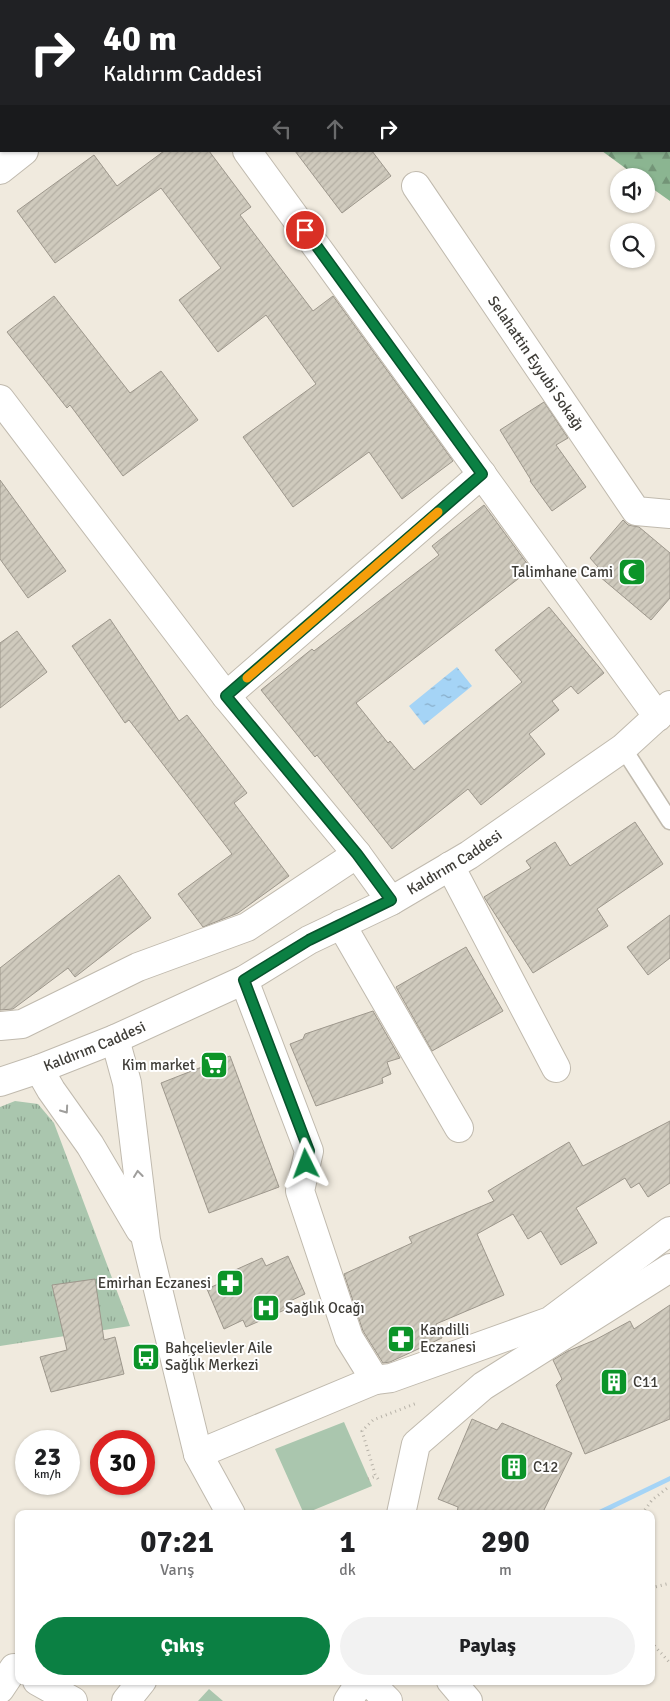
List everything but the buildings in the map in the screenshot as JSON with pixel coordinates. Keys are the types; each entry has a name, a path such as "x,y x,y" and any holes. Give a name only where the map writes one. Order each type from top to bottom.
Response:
{"street":[{"path":"0,170 23,152"},
{"path":"248,152 482,474 664,711"},
{"name":"Selahattin Eyyubi Sokağı","path":"416,186 636,511 670,514"},
{"path":"0,399 226,696 357,854 391,900"},
{"path":"226,696 482,474"},
{"name":"Kaldırım Caddesi","path":"0,1082 115,1039 244,980 309,940 391,900 469,855 623,748 664,711"},
{"path":"0,1026 22,1024 138,967 248,927 357,854"},
{"path":"450,866 556,1068"},
{"path":"341,924 459,1128"},
{"path":"244,980 309,1151 300,1191 349,1338 375,1380"},
{"path":"115,1039 127,1083 146,1240 198,1454 229,1510"},
{"path":"39,1069 51,1090 90,1145 146,1240"},
{"path":"198,1454 375,1380 391,1378 550,1321 670,1231"},
{"path":"402,1510 416,1444 483,1386 670,1268"},
{"path":"44,1685 72,1695"},
{"path":"126,1701 139,1685"},
{"path":"348,1701 358,1685"},
{"path":"372,1685 388,1701"},
{"path":"454,1685 468,1701"}],"lane":[{"path":"623,748 670,821"}],"path":[{"path":"368,1479 376,1476"},
{"path":"645,1510 652,1500 670,1486"},
{"path":"655,1587 670,1584"},
{"path":"655,1646 670,1663"}],"green space":[{"path":"603,152 670,152 670,201 655,190 655,168 625,168"},
{"path":"15,1101 38,1104 54,1123 130,1326 0,1346 0,1107"},
{"path":"344,1422 372,1486 314,1510 302,1510 275,1449"},
{"path":"209,1689 223,1701 198,1701"}],"water":[{"path":"457,667 472,686 424,725 409,706"},
{"path":"670,1476 670,1481 610,1510 599,1510"}],"slow traffic":[{"path":"247,678 438,512"}],"place":[{"name":"Talimhane Cami","path":"632,572"},
{"name":"Kim market","path":"214,1065"},
{"name":"Emirhan Eczanesi","path":"230,1283"},
{"name":"Sağlık Ocağı","path":"266,1308"},
{"name":"Kandilli Eczanesi","path":"401,1339"},
{"name":"Bahçelievler Aile Sağlık Merkezi","path":"146,1357"},
{"name":"C11","path":"614,1382"},
{"name":"C12","path":"514,1467"}],"route":[{"path":"305,230 482,474 226,696 357,854 391,900 309,940 244,980 309,1151 306,1164"}]}
